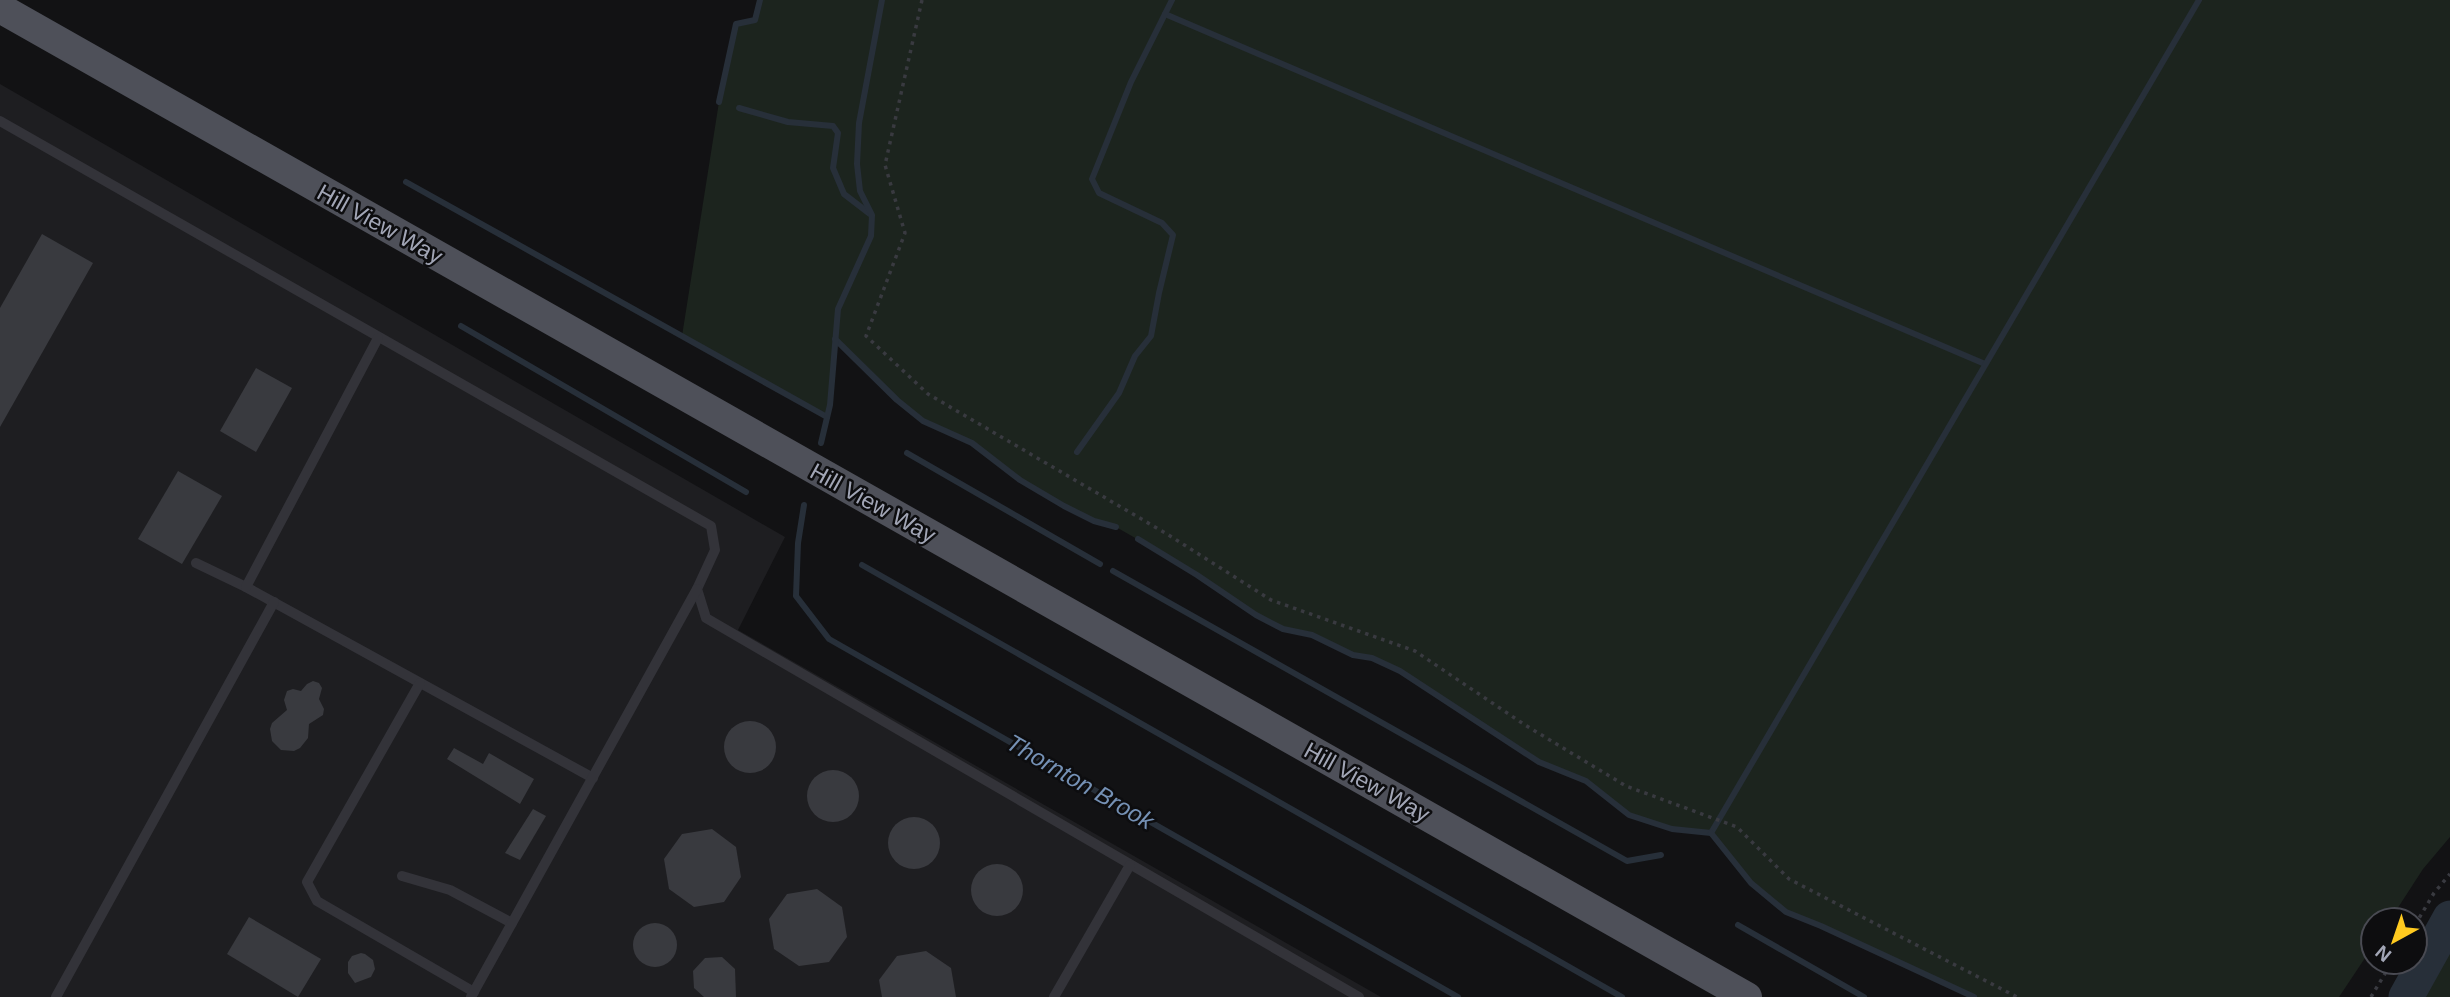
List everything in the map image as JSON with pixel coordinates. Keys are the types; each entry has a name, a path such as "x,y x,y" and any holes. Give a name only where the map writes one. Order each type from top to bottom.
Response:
{"main road":[{"name":"Hill View Way","path":"0,8 1747,997"}],"lane":[{"path":"0,121 711,526 715,550 697,589 472,995 317,901 307,882 420,683"},
{"path":"246,587 378,338"},
{"path":"196,562 593,778"},
{"path":"697,589 706,618 1359,997"},
{"path":"56,997 274,603"},
{"path":"1054,997 1130,865"},
{"path":"402,876 450,890 512,923"}],"path":[{"path":"922,0 885,164 905,233 866,336 928,394 1167,534 1271,600 1415,651 1525,725 1626,786 1737,827 1789,879 2017,997"},
{"path":"2426,906 2450,874"},
{"path":"2371,997 2384,976"}],"shaded area":[{"path":"760,0 2450,0 2450,837 2423,869 2399,906 2359,906 2359,967 2339,997 1974,997 1786,912 1751,883 1711,833 1672,829 1629,815 1586,781 1522,752 1400,671 1372,659 1353,655 1312,635 1283,629 1256,615 1137,539 1116,527 1094,521 1064,506 1020,480 972,443 923,421 897,400 836,339 827,417 682,336 719,102 736,24 755,20"},
{"path":"0,84 785,537 738,630 1381,997 0,997"},
{"path":"2450,918 2450,997 2406,997 2418,976 2429,976 2429,956"}],"building":[{"path":"42,234 93,263 0,427 0,308"},
{"path":"256,368 292,388 256,452 220,431"},
{"path":"178,471 222,496 182,564 138,539"},
{"path":"313,681 319,683 322,688 319,699 324,709 323,715 309,724 308,738 300,748 294,751 281,750 272,741 272,723 287,710 284,700 287,691 301,691"},
{"path":"750,721 769,728 776,747 769,766 750,773 731,766 724,747 731,728"},
{"path":"454,748 483,764 489,753 534,779 520,804 447,759"},
{"path":"833,770 852,777 859,796 852,815 833,822 814,815 807,796 814,777"},
{"path":"533,809 546,816 520,860 505,853"},
{"path":"914,817 933,824 940,843 933,862 914,869 895,862 888,843 895,824"},
{"path":"712,829 736,847 741,877 724,902 694,907 669,889 664,859 682,834"},
{"path":"997,864 1016,871 1023,890 1016,909 997,916 978,909 971,890 978,871"},
{"path":"817,889 842,907 847,937 829,962 799,966 774,949 769,919 787,894"},
{"path":"249,917 321,959 298,997 227,954"},
{"path":"655,923 670,930 677,945 670,960 655,967 640,960 633,945 640,930"},
{"path":"926,951 951,968 956,997 882,997 879,980 897,956"},
{"path":"361,953 373,960 375,969 371,977 355,983 348,973 348,962 352,956"},
{"path":"722,957 735,969 736,997 704,997 694,988 693,971 705,958"}],"waterway":[{"path":"719,102 736,24 755,20 760,0"},
{"name":"Thornton Brook","path":"821,443 830,405 838,309 871,236 872,215 860,191 857,164 859,123 882,0"},
{"path":"1077,452 1119,393 1135,356 1151,336 1173,235 1162,223 1099,193 1092,179 1131,82 1172,0"},
{"path":"1138,539 1256,615 1283,629 1312,635 1353,655 1372,658 1400,671 1539,762 1586,781 1629,815 1672,829 1711,833 2199,0"},
{"path":"1165,14 1985,364"},
{"path":"739,108 788,122 833,126 838,133 833,168 844,194 870,214"},
{"path":"406,182 827,417"},
{"path":"461,326 746,492"},
{"path":"835,339 897,400 923,421 972,443 1020,480 1064,506 1094,521 1116,527"},
{"path":"907,453 1100,564"},
{"name":"Thornton Brook","path":"804,505 798,543 796,596 829,639 1458,997"},
{"path":"862,565 1622,997"},
{"path":"1113,571 1627,861 1661,855"},
{"path":"1711,833 1751,883 1786,912 1974,997"},
{"path":"2406,997 2450,918"},
{"path":"1738,925 1864,997"}]}
